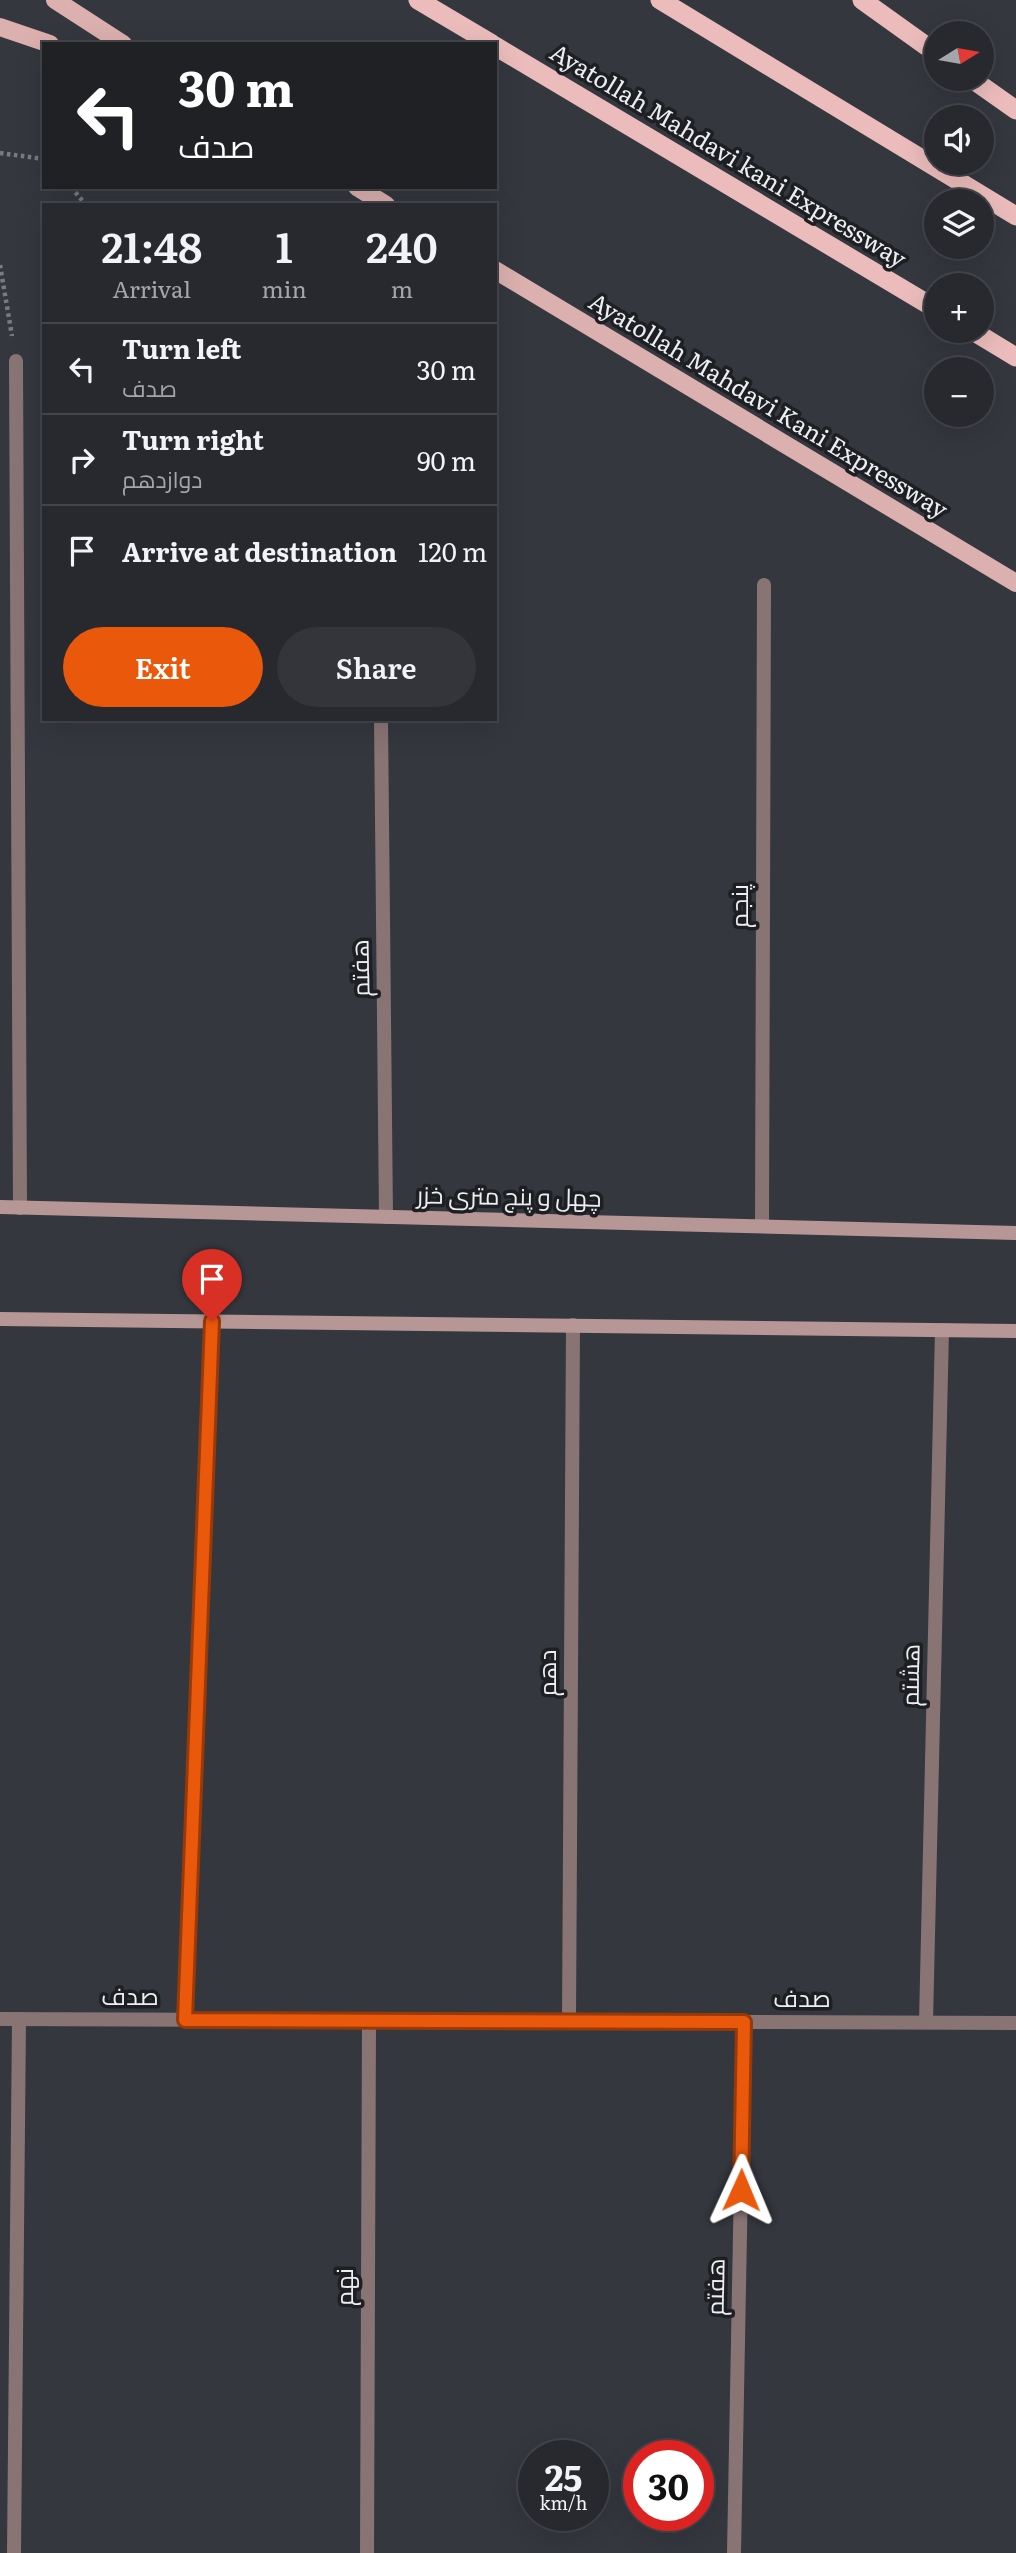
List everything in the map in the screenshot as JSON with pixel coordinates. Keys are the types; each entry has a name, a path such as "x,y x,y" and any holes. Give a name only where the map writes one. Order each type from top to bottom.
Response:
{"highway":[{"name":"Ayatollah Mahdavi kani Expressway","path":"418,0 488,42"},
{"path":"660,0 1016,216"},
{"path":"862,0 924,44"},
{"name":"Ayatollah Mahdavi kani Expressway","path":"497,47 924,302"},
{"path":"989,91 1016,110"},
{"path":"992,343 1016,357"}],"main road":[{"path":"55,0 120,42"},
{"path":"0,27 44,42"},
{"path":"360,189 383,203"},
{"name":"Ayatollah Mahdavi Kani Expressway","path":"497,271 1016,583"},
{"name":"چهل و پنج متری خزر","path":"0,1208 1016,1233"},
{"path":"0,1319 1016,1331"}],"street":[{"path":"16,361 20,1208"},
{"name":"پنجم","path":"762,1226 764,585"},
{"name":"هفتم","path":"381,721 386,1217"},
{"path":"185,2020 212,1321"},
{"name":"دهم","path":"569,2021 573,1325"},
{"name":"هشتم","path":"926,2022 942,1330"},
{"name":"صدف","path":"0,2019 1016,2022"},
{"path":"14,2553 19,2019"},
{"name":"نهم","path":"367,2553 369,2020"},
{"name":"هفتم","path":"734,2553 744,2022"}],"path":[{"path":"0,153 42,159"},
{"path":"73,189 84,203"},
{"path":"0,265 16,361"}],"route":[{"path":"212,1321 185,2020 744,2022 741,2190"}]}
